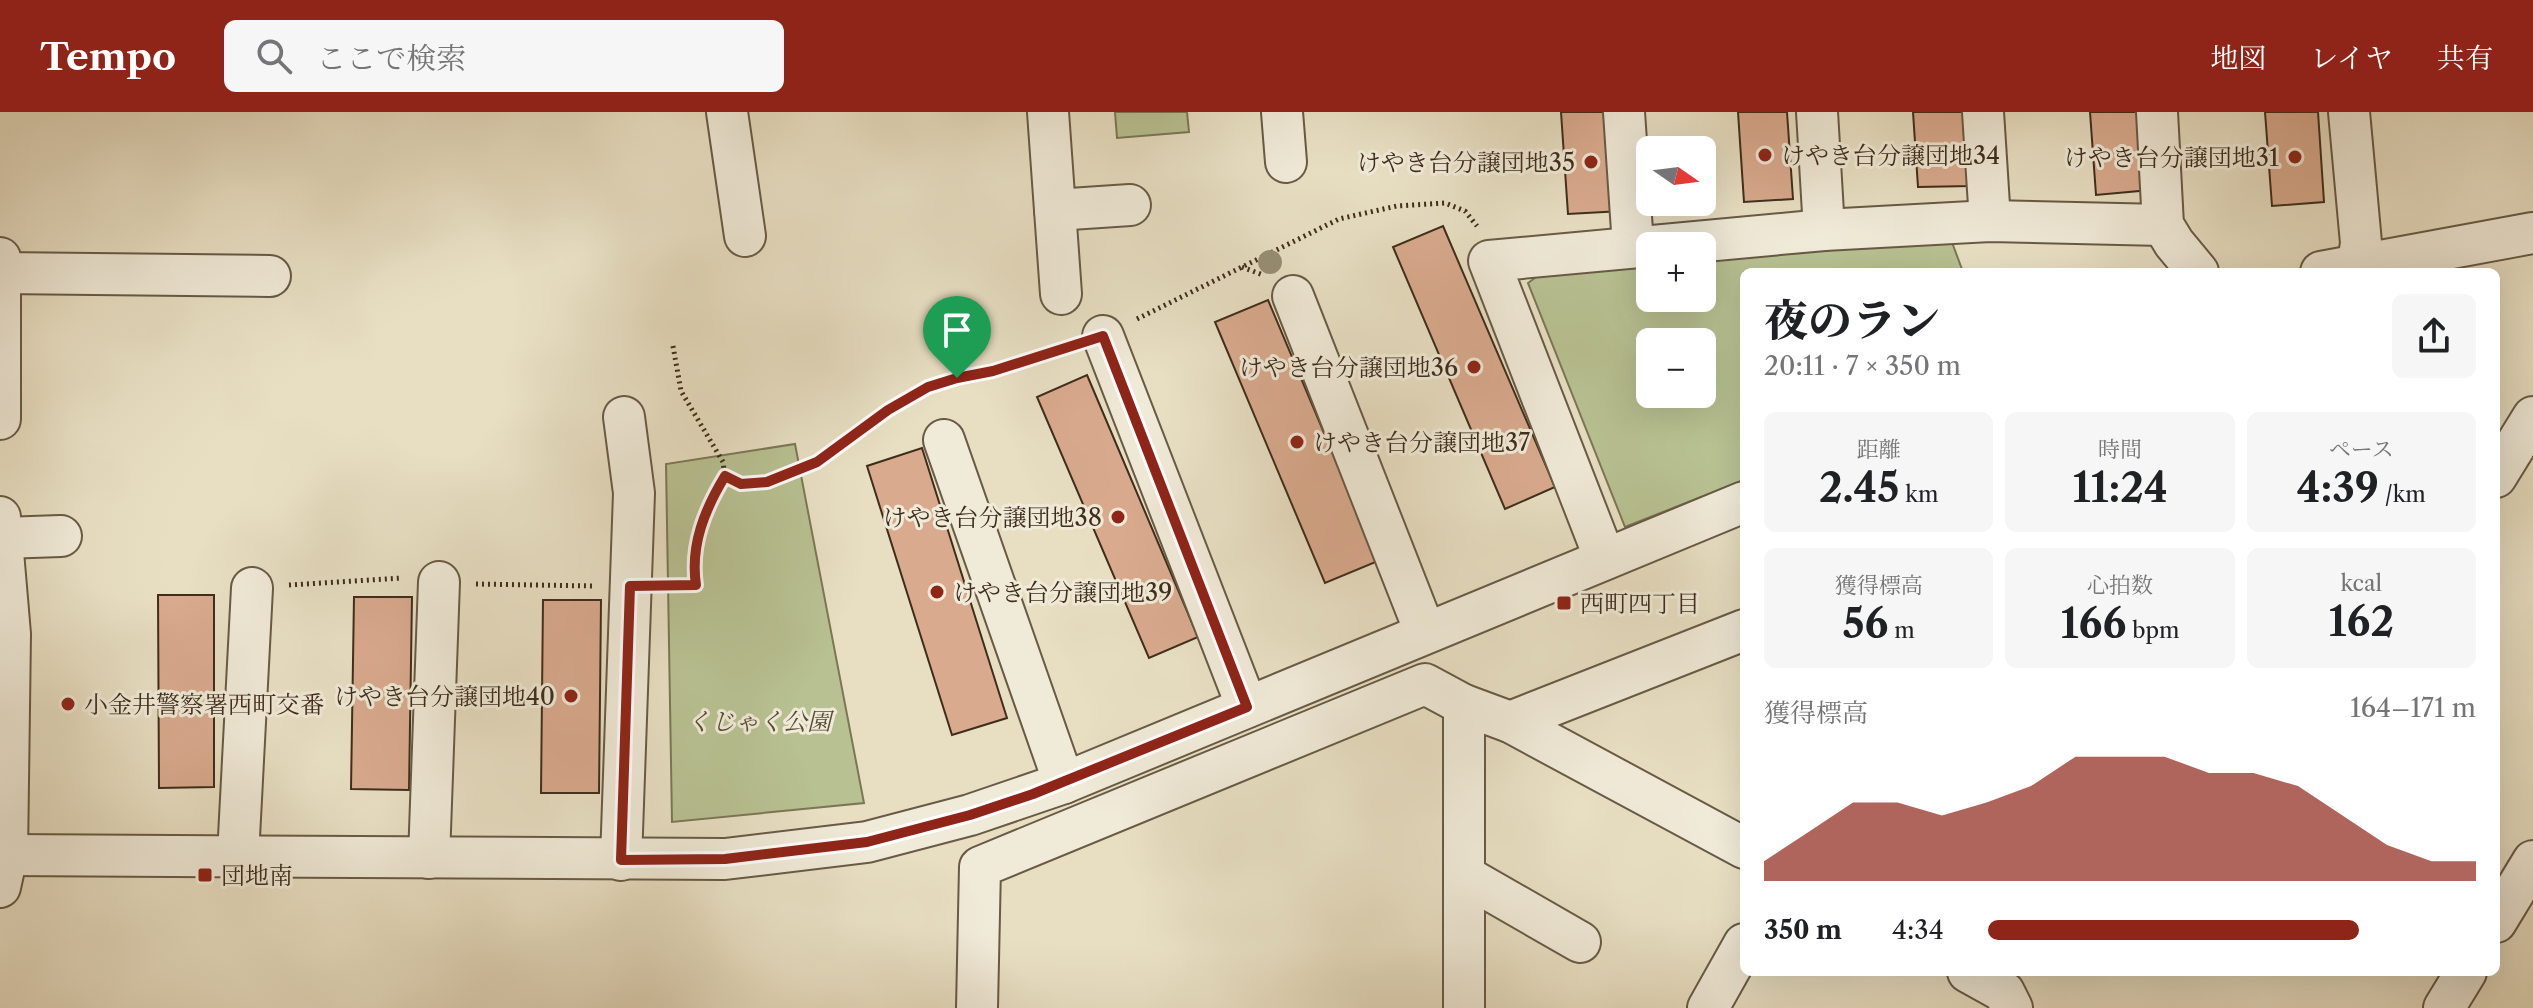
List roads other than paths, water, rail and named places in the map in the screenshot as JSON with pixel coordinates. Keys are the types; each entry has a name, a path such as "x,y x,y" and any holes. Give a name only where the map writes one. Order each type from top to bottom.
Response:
{"street":[{"path":"727,112 745,236"},
{"path":"1048,112 1061,294"},
{"path":"1282,112 1286,162"},
{"path":"1624,112 1633,246"},
{"path":"1817,112 1824,230"},
{"path":"1983,112 1990,221"},
{"path":"2157,112 2163,225 2195,268"},
{"path":"2345,268 2361,243 2349,112"},
{"path":"1055,210 1130,205"},
{"path":"1605,559 1489,261 1824,230 1990,221 2163,225"},
{"path":"2349,268 2530,241"},
{"path":"0,258 0,419"},
{"path":"1,273 270,276"},
{"path":"1293,296 1425,632"},
{"path":"1103,336 1247,707"},
{"path":"621,860 634,493 624,417"},
{"path":"2500,471 2533,417"},
{"path":"944,440 1048,789 1050,838"},
{"path":"61,536 1,528 5,634 4,871 238,856 725,859 867,842 970,815 1048,789 1740,504"},
{"path":"429,858 439,582"},
{"path":"238,856 252,588"},
{"path":"1510,722 1740,632"},
{"path":"977,1008 980,867 1425,684 1464,705 1510,722 1740,846"},
{"path":"1464,705 1464,1008"},
{"path":"2500,915 2533,861"},
{"path":"1465,876 1580,942"},
{"path":"1708,1008 1740,951"},
{"path":"1975,976 2004,992 2012,1008"},
{"path":"2444,1008 2464,976"}],"place":[{"name":"けやき台分譲団地34","path":"1765,155"},
{"name":"けやき台分譲団地31","path":"2295,157"},
{"name":"けやき台分譲団地35","path":"1591,162"},
{"name":"けやき台分譲団地36","path":"1474,367"},
{"name":"けやき台分譲団地37","path":"1297,442"},
{"name":"けやき台分譲団地38","path":"1118,517"},
{"name":"けやき台分譲団地39","path":"937,592"},
{"name":"西町四丁目","path":"1564,603"},
{"name":"けやき台分譲団地40","path":"571,696"},
{"name":"小金井警察署西町交番","path":"68,704"},
{"name":"団地南","path":"205,875"}],"park label":[{"name":"くじゃく公園","path":"759,721"}]}
